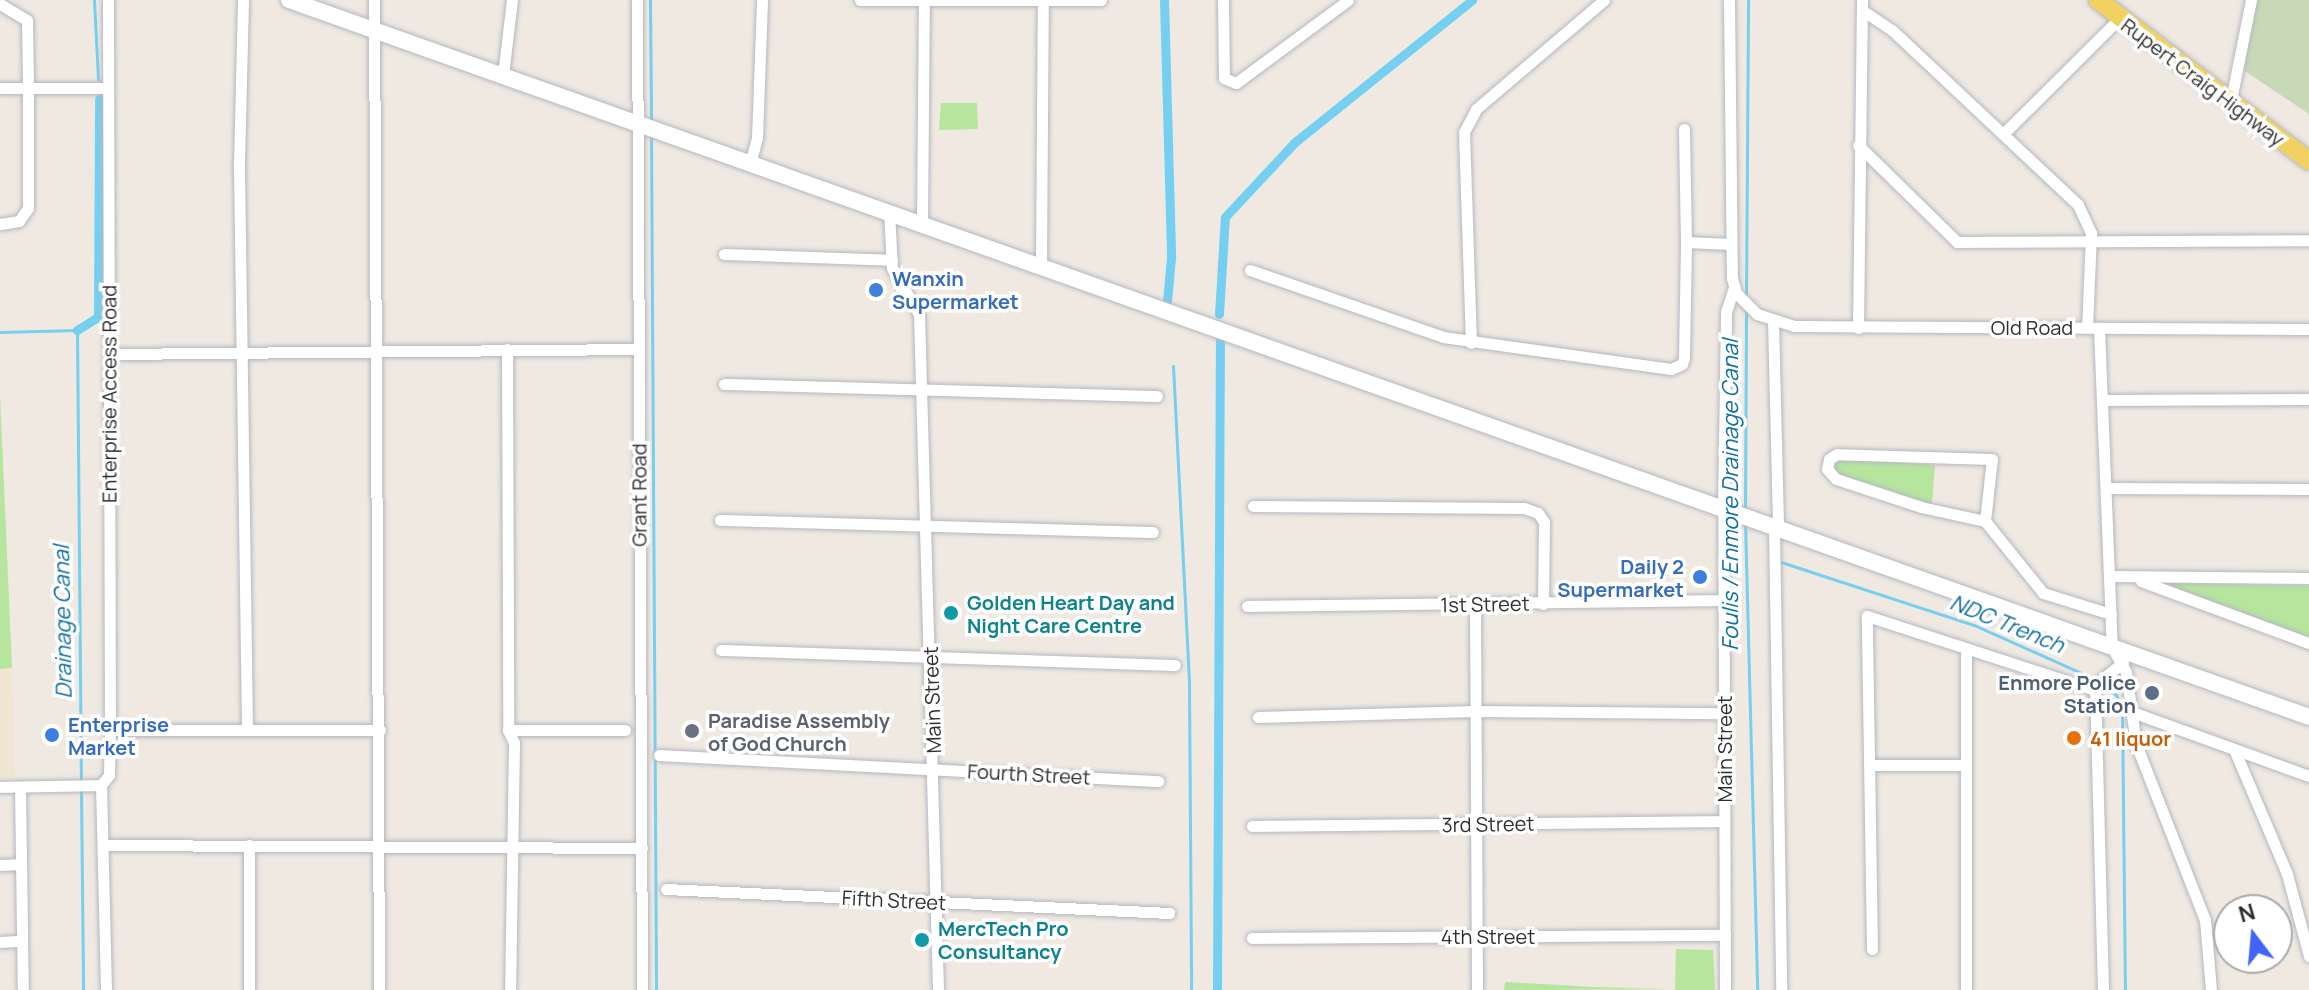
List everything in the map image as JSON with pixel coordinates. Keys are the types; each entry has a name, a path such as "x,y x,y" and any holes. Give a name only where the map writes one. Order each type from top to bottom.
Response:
{"main road":[{"path":"289,0 637,124 752,160 889,211 921,212 1041,264 1203,326 2309,717"},
{"name":"Rupert Craig Highway","path":"2098,0 2230,106 2309,161"}],"street":[{"name":"Enterprise Access Road","path":"106,990 101,785 109,775 110,730 108,0"},
{"path":"243,0 239,168 247,730"},
{"path":"374,0 379,353 379,990"},
{"path":"503,75 512,0"},
{"name":"Grant Road","path":"637,0 642,990"},
{"path":"752,160 757,138 762,0"},
{"path":"860,0 1101,0"},
{"path":"921,212 924,0"},
{"path":"1223,0 1224,78 1236,83 1348,0"},
{"path":"1471,343 1464,132 1476,109 1604,0"},
{"name":"Main Street","path":"1725,990 1724,600 1730,511 1726,312 1735,291 1731,244 1729,0"},
{"path":"2230,106 2251,0"},
{"path":"1041,264 1043,1"},
{"path":"0,4 21,12 28,22 28,208 19,221 0,224"},
{"path":"1862,5 2078,205 2091,242 2093,328 2102,400 2112,647 2123,662 2136,744 2205,920 2211,990"},
{"path":"1858,328 1862,5"},
{"path":"2003,134 2119,19"},
{"path":"0,88 108,88"},
{"path":"1250,270 1471,343 1671,369 1682,364 1686,242 1684,129"},
{"path":"1858,145 1957,242 2309,240"},
{"path":"724,254 892,260 889,211"},
{"path":"1686,242 1731,244"},
{"name":"Main Street","path":"892,260 919,314 935,769 938,990"},
{"name":"Old Road","path":"1735,291 1757,314 1794,326 2309,329"},
{"path":"1773,320 1781,990"},
{"path":"507,349 508,730 514,743 510,990"},
{"path":"109,354 639,349"},
{"path":"724,384 1157,396"},
{"path":"2102,400 2309,399"},
{"path":"1985,521 1992,459 1837,454 1829,459 1827,469 1836,479 1921,507 1985,521 2043,593 2111,614"},
{"path":"2106,488 2309,489"},
{"path":"1253,506 1524,508 1538,513 1544,522 1543,604"},
{"path":"720,520 1153,532"},
{"path":"2110,576 2309,578"},
{"path":"2133,578 2309,643"},
{"name":"1st Street","path":"1247,606 1724,600"},
{"path":"1475,605 1477,990"},
{"path":"1872,949 1867,616 2095,687"},
{"path":"1966,649 1966,990"},
{"path":"721,650 1175,665"},
{"path":"2103,990 2095,687 2106,673 2123,662"},
{"path":"1258,717 1475,711 1724,713"},
{"path":"2132,712 2309,776"},
{"path":"110,730 380,730"},
{"path":"508,730 625,730"},
{"path":"2234,749 2287,874 2309,956"},
{"name":"Fourth Street","path":"659,755 1158,781"},
{"path":"1870,765 1964,765"},
{"path":"0,787 101,785"},
{"path":"20,787 23,990"},
{"name":"3rd Street","path":"1252,826 1724,821"},
{"path":"103,845 642,848"},
{"path":"249,845 249,990"},
{"path":"0,865 21,864"},
{"name":"Fifth Street","path":"666,889 1169,913"},
{"name":"4th Street","path":"1252,938 1725,935"},
{"path":"0,942 22,941"}],"shaded area":[{"path":"12,668 15,778 0,778 0,669"}],"green space":[{"path":"2250,0 2309,0 2309,114 2236,65"},
{"path":"941,103 977,103 978,129 939,130"},
{"path":"0,395 12,668 0,669"},
{"path":"1839,458 1935,465 1932,504 1837,474 1834,465"},
{"path":"2159,583 2309,586 2309,637"},
{"path":"1676,949 1713,950 1715,990 1675,990"},
{"path":"1505,982 1594,987 1670,989 1504,990"}],"waterway":[{"path":"94,0 98,80"},
{"path":"650,0 651,120"},
{"path":"1164,0 1171,258 1167,301"},
{"path":"1219,314 1225,217 1295,142 1472,0"},
{"name":"Foulis / Enmore Drainage Canal","path":"1746,298 1748,0"},
{"path":"77,330 98,317 99,99"},
{"path":"651,136 656,990"},
{"name":"Foulis / Enmore Drainage Canal","path":"1745,510 1746,310"},
{"name":"Drainage Canal","path":"0,332 77,330 81,782"},
{"path":"1217,990 1220,340"},
{"path":"1173,366 1189,685 1191,990"},
{"name":"Foulis / Enmore Drainage Canal","path":"1745,522 1757,990"},
{"name":"NDC Trench","path":"1781,562 1974,625 2095,679"},
{"name":"NDC Trench","path":"2101,682 2116,695 2122,708 2125,990"},
{"name":"Drainage Canal","path":"81,790 83,990"}],"place":[{"name":"Wanxin Supermarket","path":"876,290"},
{"name":"Daily 2 Supermarket","path":"1700,577"},
{"name":"Golden Heart Day and Night Care Centre","path":"951,613"},
{"name":"Enmore Police Station","path":"2152,693"},
{"name":"Paradise Assembly of God Church","path":"692,731"},
{"name":"Enterprise Market","path":"52,735"},
{"name":"41 liquor","path":"2074,738"},
{"name":"MercTech Pro Consultancy","path":"922,940"}]}
